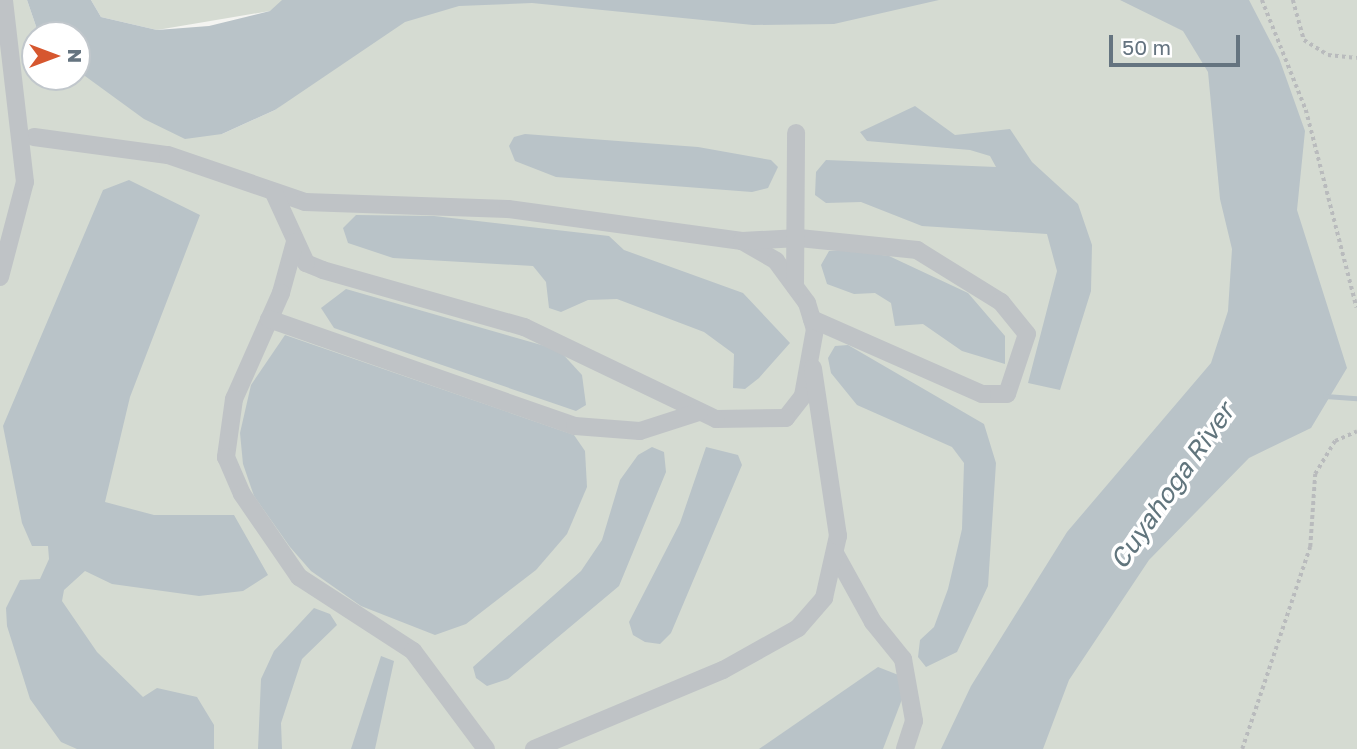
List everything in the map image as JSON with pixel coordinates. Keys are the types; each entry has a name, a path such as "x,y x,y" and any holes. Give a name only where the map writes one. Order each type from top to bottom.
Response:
{"lane":[{"path":"0,277 25,182 4,0"},
{"path":"795,286 796,133"},
{"path":"34,137 168,155 305,202 573,216 742,241 796,239 917,250 1001,302 1027,334 1007,394 982,394 812,319"},
{"path":"274,193 306,263 524,327 716,419 786,418 803,396 811,361"},
{"path":"742,241 776,261 795,286 812,319 811,361 836,555 873,622 903,659 914,721 905,749"},
{"path":"295,242 269,319 234,399 225,439 242,494 299,577 413,651 486,749"},
{"path":"269,319 575,426 640,431 699,412"},
{"path":"534,749 723,670 798,628 824,598 836,555"}],"path":[{"path":"1262,0 1306,110 1357,308"},
{"path":"1293,0 1304,40 1328,55 1357,58"},
{"path":"1242,749 1310,547 1315,474 1335,441 1357,431"}],"shaded area":[{"path":"0,0 27,0 34,21 21,21 21,91 91,91 91,75 222,134 275,110 326,70 270,11 157,30 101,17 91,0 1357,0 1357,749 0,749"}],"water":[{"path":"27,0 91,0 101,17 157,30 209,26 270,11 282,0 939,0 834,24 753,25 532,3 459,6 405,22 275,110 222,134 185,139 144,119 91,80 91,21 34,21"},
{"name":"Cuyahoga River","path":"1120,0 1249,0 1279,58 1305,131 1297,210 1347,368 1311,428 1249,458 1149,560 1069,680 1043,749 941,749 971,686 1067,532 1211,363 1228,311 1232,249 1220,199 1208,72 1183,31"},
{"path":"915,106 955,135 1010,129 1032,162 1078,204 1092,245 1091,291 1060,390 1028,383 1057,271 1047,234 922,226 861,202 826,203 815,195 816,172 826,160 996,167 990,156 970,150 867,141 860,132"},
{"path":"525,134 698,147 771,160 778,167 768,188 752,192 556,177 515,161 509,146 514,137"},
{"path":"129,180 200,215 130,397 105,502 154,515 234,515 268,575 243,591 199,596 112,584 85,571 64,590 62,601 97,652 143,697 157,688 197,697 214,725 214,749 77,749 61,742 30,699 7,626 6,608 20,580 40,579 49,559 48,546 32,546 22,523 3,426 103,190"},
{"path":"356,215 434,216 609,236 624,250 743,293 790,343 759,378 745,389 733,388 734,354 704,332 617,299 588,300 561,312 549,308 546,282 533,266 393,258 348,243 343,228"},
{"path":"845,250 889,256 968,293 1005,336 1005,364 962,351 923,324 895,326 891,303 875,293 854,294 827,284 821,265 829,251"},
{"path":"346,289 559,350 582,375 586,405 576,411 334,328 321,308"},
{"path":"285,335 574,435 585,451 587,487 567,534 536,570 466,624 435,635 361,606 311,571 290,547 254,496 243,464 240,433 251,385"},
{"path":"848,345 984,424 996,463 988,586 957,652 926,667 918,657 920,640 934,627 948,589 962,529 964,463 952,447 857,405 831,373 828,358 835,346"},
{"path":"652,447 664,452 666,472 619,586 508,679 487,686 476,678 473,667 581,571 602,540 620,480 638,455"},
{"path":"706,447 738,455 742,465 671,633 660,644 645,642 633,635 629,622 680,523"},
{"path":"314,608 330,614 337,625 302,659 281,723 282,749 258,749 261,679 274,651"},
{"path":"381,656 394,661 375,749 351,749"},
{"path":"878,667 901,676 904,694 883,749 759,749"}],"waterway":[{"path":"1325,396 1357,398"}]}
